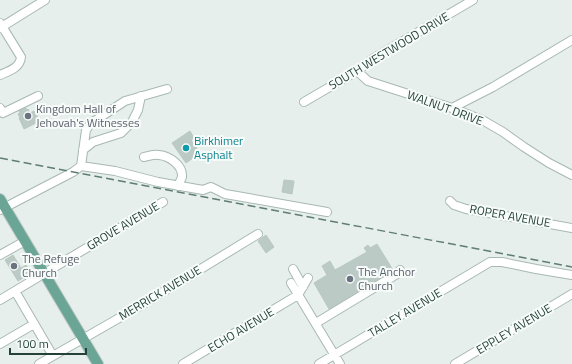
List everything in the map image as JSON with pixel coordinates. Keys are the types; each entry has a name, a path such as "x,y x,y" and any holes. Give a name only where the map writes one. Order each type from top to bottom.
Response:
{"main road":[{"path":"2,205 98,364"}],"street":[{"path":"0,74 18,65 21,57 1,26 44,0"},
{"name":"SOUTH WESTWOOD DRIVE","path":"304,102 357,71 374,58 474,0"},
{"path":"452,108 493,88 572,40"},
{"name":"WALNUT DRIVE","path":"357,71 368,81 452,108 484,121 524,147 572,175"},
{"path":"81,166 86,130 90,124 125,101 168,89"},
{"path":"0,108 4,113 38,96"},
{"path":"83,150 93,142 120,133 132,122 138,110 141,96"},
{"path":"144,157 157,154 168,156 182,171 182,178 178,186"},
{"path":"2,205 69,174 81,166 178,186 203,190 211,187 225,194 327,212"},
{"name":"ROPER AVENUE","path":"450,201 454,205 466,209 572,228"},
{"name":"GROVE AVENUE","path":"0,300 163,202"},
{"name":"MERRICK AVENUE","path":"39,364 140,306 258,234"},
{"path":"0,256 25,241"},
{"name":"TALLEY AVENUE","path":"319,364 490,262 502,262 572,275"},
{"path":"293,269 304,286"},
{"path":"316,323 397,274 400,270"},
{"path":"298,295 308,278"},
{"path":"291,283 340,364"},
{"path":"15,291 53,356"},
{"name":"ECHO AVENUE","path":"183,364 298,295"},
{"name":"EPPLEY AVENUE","path":"455,364 571,296"},
{"path":"0,344 34,324"}],"building":[{"name":"Kingdom Hall of Jehovah's Witnesses","path":"26,108 30,113 34,111 40,121 24,129 18,114 20,113 19,111"},
{"name":"Birkhimer Asphalt","path":"190,131 194,138 191,140 200,153 186,163 172,143"},
{"path":"284,180 294,181 292,194 282,192"},
{"path":"266,235 274,247 266,253 258,241"},
{"name":"The Anchor Church","path":"377,244 393,270 329,309 314,283 327,275 322,266 330,261 335,270 367,252 364,248 368,245 370,248"},
{"name":"The Refuge Church","path":"13,255 21,268 26,265 31,273 18,281 5,260"}],"railway":[{"path":"0,158 572,267"}],"place":[{"name":"Kingdom Hall of Jehovah's Witnesses","path":"28,116"},
{"name":"Birkhimer Asphalt","path":"186,148"},
{"name":"The Refuge Church","path":"14,266"},
{"name":"The Anchor Church","path":"350,279"}]}
